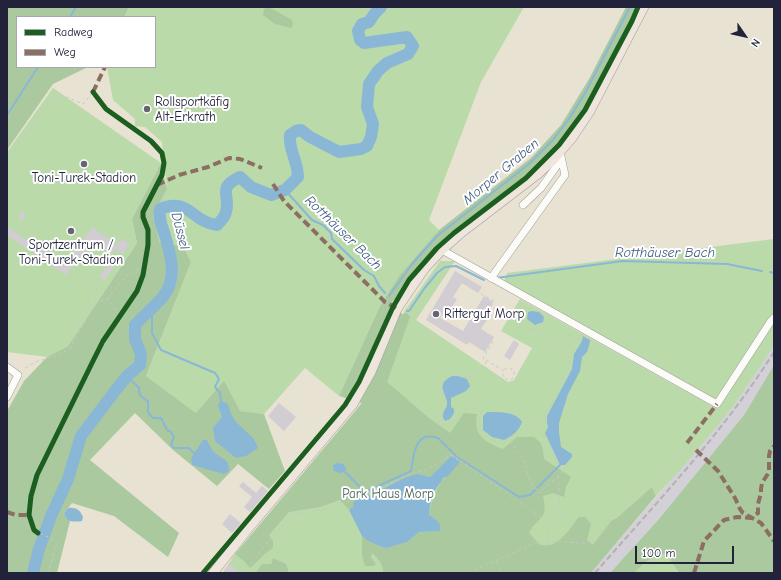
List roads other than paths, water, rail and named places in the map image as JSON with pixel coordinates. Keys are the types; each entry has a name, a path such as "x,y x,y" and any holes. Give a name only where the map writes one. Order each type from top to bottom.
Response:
{"main road":[{"path":"213,573 353,404 371,372 389,327 401,303 421,273 442,250 465,230 560,156 590,111 644,7"}],"street":[{"path":"523,205 540,188 560,156"},
{"path":"491,278 565,175 560,156"},
{"path":"442,250 717,404 771,320 774,318"},
{"path":"7,367 18,375 7,397"}],"water":[{"path":"528,312 539,312 544,317 543,322 535,325 527,319"},
{"path":"583,336 590,340 590,342 587,352 582,357 580,371 568,394 559,423 561,447 572,454 572,457 565,465 560,465 545,433 548,427 547,416 572,369 574,354 582,341"},
{"path":"452,376 467,379 470,386 466,391 451,398 451,407 454,409 454,413 450,419 445,421 443,414 447,402 443,390 443,383 446,379"},
{"path":"221,401 228,404 231,414 236,422 254,439 258,448 246,456 236,458 215,441 213,428 222,417 218,405"},
{"path":"487,412 511,414 519,418 522,422 515,433 504,440 492,437 483,430 483,416"},
{"path":"203,440 207,440 214,452 227,461 229,471 224,474 192,465 191,458"},
{"path":"451,456 460,462 448,476 443,478 431,500 429,515 439,523 440,531 419,532 407,542 387,548 368,541 362,536 349,510 354,506 353,504 356,499 368,496 404,478 417,474 430,477"},
{"path":"338,463 343,464 346,468 345,472 339,473 333,470 333,465"},
{"path":"68,508 73,508 81,512 83,517 82,521 73,522 67,519 64,513"}],"waterway":[{"path":"71,16 76,7"},
{"name":"Düssel","path":"33,573 39,549 51,516 68,479 81,436 127,376 140,365 141,354 135,339 135,325 162,298 170,284 172,270 171,262 160,220 160,209 170,206 178,206 190,211 202,220 217,225 224,217 226,212 226,188 240,177 251,187 271,195 285,190 298,177 298,171 290,145 290,135 296,131 301,130 310,137 339,152 361,149 367,146 371,137 373,124 367,107 369,84 378,71 387,63 408,54 413,46 407,37 364,43 360,40 358,31 362,24 369,22 381,7"},
{"name":"Morper Graben","path":"389,296 413,263 437,236 529,164 552,141 569,119 585,93 630,7"},
{"path":"7,115 37,68"},
{"name":"Rotthäuser Bach","path":"285,190 312,220 323,225 331,233 332,239 364,270 374,276 379,286 385,293"},
{"name":"Rotthäuser Bach","path":"496,278 623,261 727,264 762,271"},
{"name":"Rotthäuser Bach","path":"407,311 409,311 437,273 445,267 456,266 484,280"},
{"name":"Rotthäuser Bach","path":"770,272 774,273"},
{"path":"149,309 152,315 152,333 161,350 215,373 219,379 215,387 220,393 221,401"},
{"path":"127,376 139,388 139,393 141,396 148,401 148,412 153,418 161,418 167,430 171,432 174,437 171,444 174,448 189,448 194,453"},
{"path":"345,472 365,492 411,471 416,447 421,439 425,437 438,438 457,457"},
{"path":"454,459 457,457 519,497 530,495 560,465"},
{"path":"365,492 368,496"}],"railway":[{"path":"595,573 711,439 733,411 774,352"}],"place":[{"name":"Rollsportkäfig Alt-Erkrath","path":"147,109"},
{"name":"Toni-Turek-Stadion","path":"84,164"},
{"name":"Sportzentrum / Toni-Turek-Stadion","path":"71,231"},
{"name":"Rittergut Morp","path":"436,314"}],"park label":[{"name":"Park Haus Morp","path":"388,494"}]}
